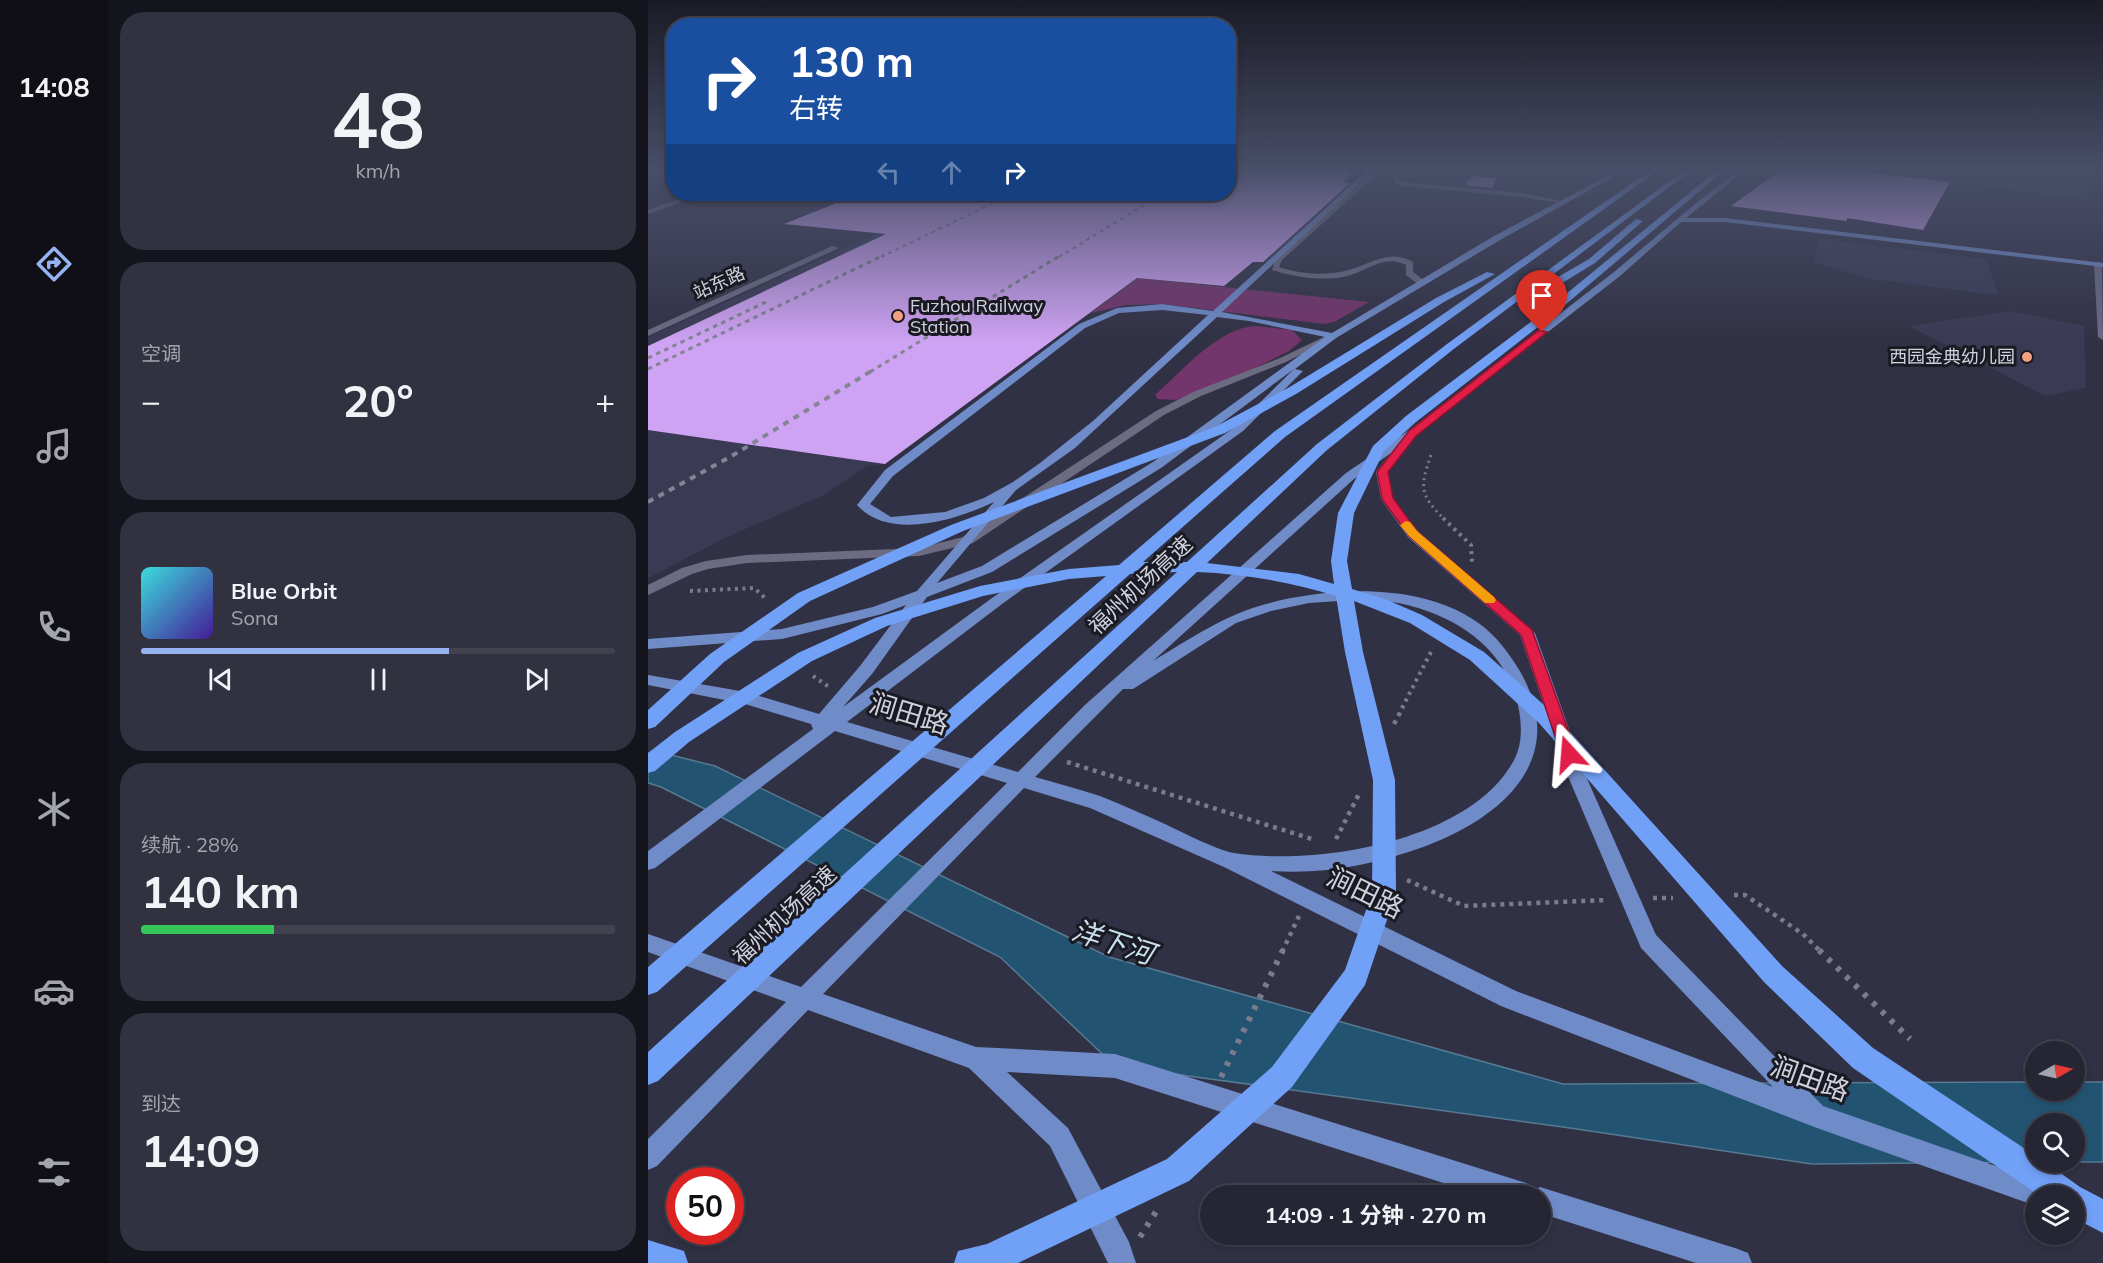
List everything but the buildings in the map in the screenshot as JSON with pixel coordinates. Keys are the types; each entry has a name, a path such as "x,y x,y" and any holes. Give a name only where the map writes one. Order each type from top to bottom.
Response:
{"highway":[{"name":"福州机场高速","path":"648,983 1280,434 1574,226"},
{"name":"福州机场高速","path":"648,1071 1322,447 1451,346 1613,226"},
{"path":"1451,346 1592,261 1634,226"},
{"path":"970,1263 989,1260 1178,1170 1282,1077 1356,976 1384,893 1384,780 1354,652 1339,561 1346,513 1378,449 1386,441 1411,419 1548,314 1654,226"},
{"path":"648,722 717,658 804,597 957,528 1220,430 1292,391 1440,300 1550,243"},
{"path":"648,765 682,737 804,657 881,622 980,591 1069,574 1170,566 1213,568 1299,579 1379,603 1416,619 1477,656 1546,718 1773,974 1863,1058 2052,1185"},
{"path":"2085,1206 2103,1216"},
{"path":"648,1256 672,1263"}],"main road":[{"path":"1310,226 1108,413 1068,447 1017,484 957,514 890,521 863,505 889,472 1082,326 1117,311 1162,307 1249,318 1333,336"},
{"path":"648,644 782,634 877,611 987,569 1157,465 1333,336 1519,226"},
{"path":"648,1157 1092,708 1350,476 1412,433 1617,274 1675,226"},
{"path":"1778,226 2101,262"},
{"path":"1814,226 2101,262"},
{"path":"648,862 801,745 997,601 1239,429 1333,336"},
{"path":"1412,433 1382,472 1387,499 1413,534 1527,633 1576,774 1648,941 1817,1116"},
{"path":"801,745 866,670 935,576 1017,484"},
{"path":"1092,708 1230,621 1312,597 1342,595 1409,600 1464,619 1486,635 1505,655 1526,701 1529,726 1525,758 1504,790 1473,816 1426,838 1344,858 1305,864 1231,861"},
{"name":"涧田路","path":"648,680 746,698 1095,802 1231,861 1509,999 1817,1116 2025,1189"},
{"path":"648,943 976,1059 1115,1066 1491,1185"},
{"path":"976,1059 1059,1137 1119,1252 1122,1263"},
{"path":"648,1166 675,1130"},
{"path":"1551,1204 1738,1263"},
{"path":"2085,1210 2103,1216"}],"street":[{"path":"1316,226 1279,259 1275,268 1289,274 1325,276 1346,274 1371,262 1396,258 1410,264 1409,273 1422,283"},
{"name":"站东路","path":"648,333 835,248"},
{"path":"2101,262 2103,337"},
{"path":"648,591 706,565 747,559 919,552 968,540 1160,412 1197,394 1283,360 1333,336"}],"path":[{"path":"683,591 754,588 765,598 760,608"},
{"path":"809,673 826,686 837,690"},
{"path":"882,704 928,718"},
{"path":"1063,761 1322,843"},
{"path":"1398,876 1464,906 1616,900"},
{"path":"1721,896 1745,895 1803,934 1910,1039"},
{"path":"1651,898 1675,898"},
{"path":"1218,1084 1242,1034"}],"shaded area":[{"name":"Fuzhou Railway Station","path":"894,226 1309,226 1268,262 1253,262 1224,286 1137,278 885,464 867,466 822,496 727,537 648,578 648,337"},
{"path":"1819,239 1986,259 1998,295 1871,279 1813,262"},
{"path":"1138,278 1369,302 1334,322 1325,324 1163,304 1126,305 1091,313"},
{"name":"西园金典幼儿园","path":"2011,311 2084,326 2086,388 2045,396 1909,326"},
{"path":"1255,326 1292,330 1302,340 1289,351 1251,370 1176,400 1158,399 1155,395 1214,342 1228,334"},
{"path":"648,753 671,755 715,766 1109,957 1563,1084 2025,1082 2025,1101 2085,1101 2085,1082 2103,1082 2103,1162 2085,1162 2085,1113 2025,1113 2025,1162 1812,1164 1563,1127 1115,1066 1000,957 661,787 648,783"}],"railway":[{"path":"881,257 946,226"},
{"path":"1059,257 1110,226"},
{"path":"648,369 884,255"},
{"path":"870,372 1061,255"},
{"path":"648,358 766,302"},
{"path":"648,502 730,457 873,370"}],"slow traffic":[{"path":"1406,525 1413,534 1490,600"}],"place":[{"name":"Fuzhou Railway Station","path":"898,316"},
{"name":"西园金典幼儿园","path":"2027,357"}],"route":[{"path":"1542,332 1412,433 1382,472 1387,499 1413,534 1527,633 1569,754"}],"water label":[{"name":"洋下河","path":"1113,942"}]}
